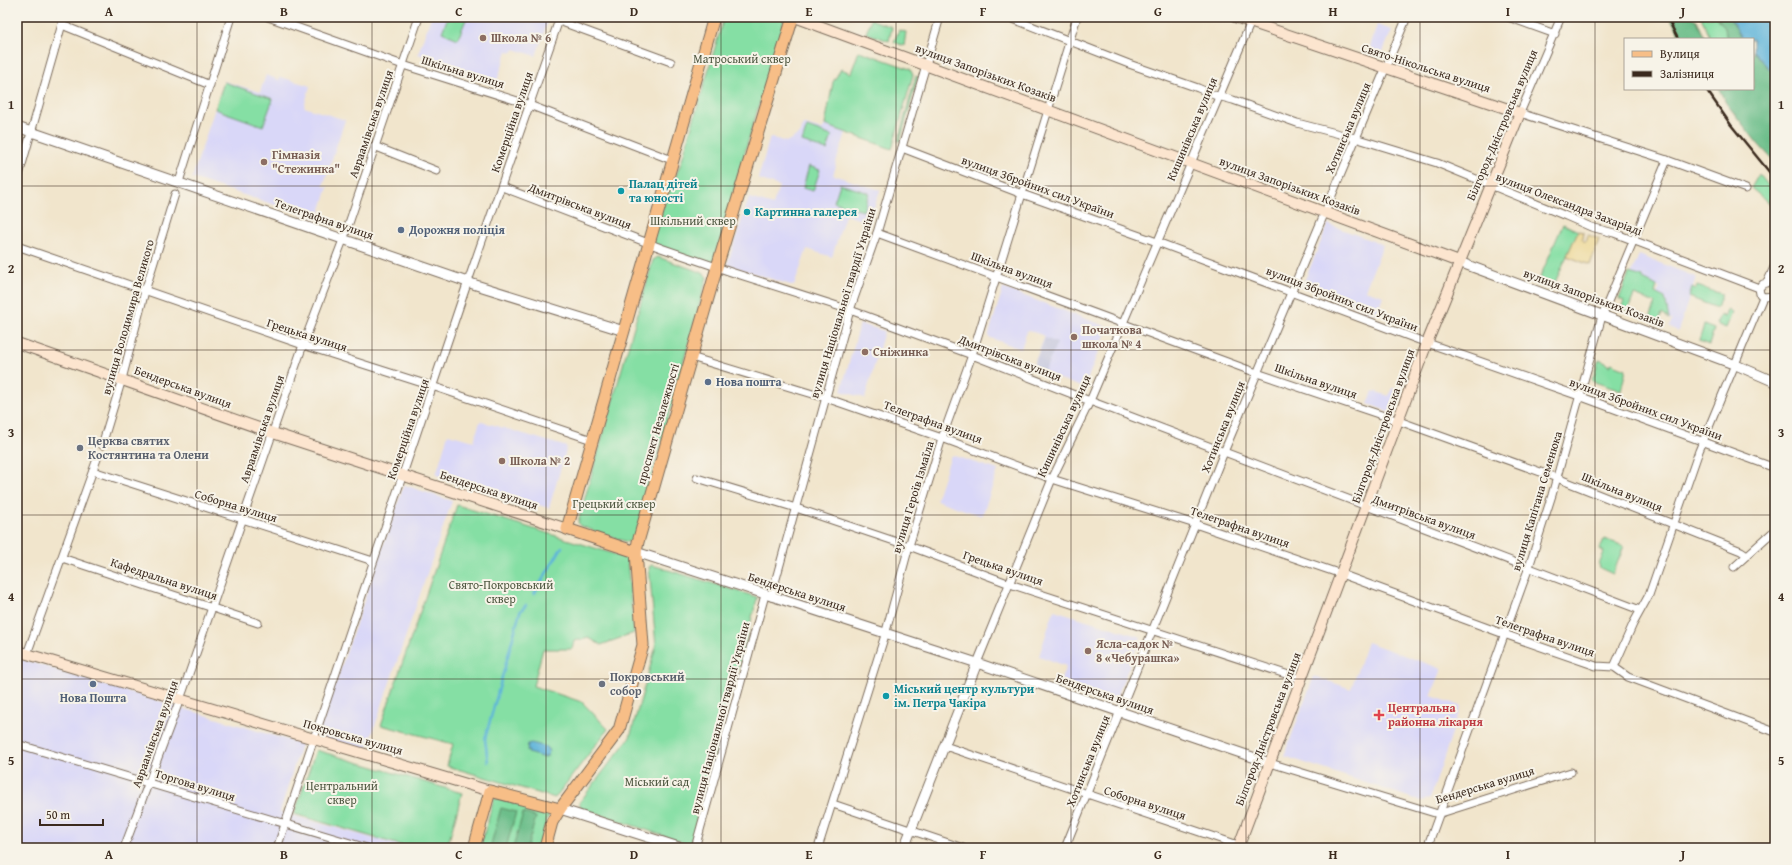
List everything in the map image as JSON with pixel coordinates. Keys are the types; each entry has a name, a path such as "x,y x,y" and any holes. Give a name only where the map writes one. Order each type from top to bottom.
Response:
{"main road":[{"path":"567,529 714,17"},
{"name":"вулиця Запорізьких Козаків","path":"794,17 926,64 1459,262"},
{"name":"проспект Незалежності","path":"545,848 552,822 560,809 619,730 643,645 636,552 717,267 794,17"},
{"name":"Свято-Нікольська вулиця","path":"1235,17 1252,20 1386,68 1520,113"},
{"name":"Білгород-Дністровська вулиця","path":"1241,847 1301,679 1367,507 1427,343 1520,113"},
{"name":"Бендерська вулиця","path":"17,343 273,433 636,552"},
{"name":"Покровська вулиця","path":"17,651 313,740 490,791 560,809"},
{"path":"474,848 490,791"}],"street":[{"path":"17,182 64,17"},
{"path":"179,182 231,17"},
{"name":"Шкільна вулиця","path":"268,17 403,65 530,105 672,160"},
{"name":"Авраамівська вулиця","path":"124,848 180,699 303,345 343,239 419,17"},
{"name":"вулиця Національної гвардії України","path":"695,848 768,596 796,508 850,310 877,233 940,17"},
{"name":"вулиця Олександра Захаріаді","path":"1008,17 1219,97 1297,123 1355,138 1437,164 1591,227 1614,233 1759,288"},
{"name":"вулиця Героїв Ізмаїла","path":"818,848 833,804 884,634 908,546 942,438 972,354 997,276 1077,17"},
{"name":"Хотинська вулиця","path":"1065,848 1224,452 1290,292 1407,17"},
{"path":"1508,17 1555,34"},
{"name":"Білгород-Дністровська вулиця","path":"1520,113 1561,17"},
{"path":"560,19 671,62"},
{"name":"Комерційна вулиця","path":"277,848 468,282 560,19"},
{"name":"Кишинівська вулиця","path":"904,848 1052,479 1090,402 1122,322 1252,20"},
{"path":"62,25 210,85"},
{"name":"Свято-Нікольська вулиця","path":"1520,113 1667,160 1746,189"},
{"name":"Телеграфна вулиця","path":"17,127 468,282 624,331"},
{"path":"374,146 437,171"},
{"name":"вулиця Збройних сил України","path":"902,148 1022,194 1157,242 1427,343 1579,396 1775,468"},
{"name":"вулиця Капітана Семенюка","path":"1426,848 1529,567 1557,478 1602,316 1667,160"},
{"name":"Дмитрівська вулиця","path":"502,188 648,243 850,310 972,354 1090,402 1640,610"},
{"name":"вулиця Володимира Великого","path":"102,446 122,379 145,291 175,194"},
{"name":"Шкільна вулиця","path":"877,233 1257,373 1399,421 1557,478 1741,551 1747,555"},
{"name":"Грецька вулиця","path":"17,246 303,345 592,440"},
{"name":"вулиця Запорізьких Козаків","path":"1459,262 1736,365 1775,382"},
{"path":"1774,295 1769,298 1763,297 1760,294 1759,288 1767,283 1775,265"},
{"path":"1614,667 1640,610 1649,595 1704,442 1763,297"},
{"name":"Телеграфна вулиця","path":"691,357 826,398 942,438 1052,479 1195,524 1341,574 1596,666 1614,667 1628,677 1775,732"},
{"path":"27,654 97,459"},
{"name":"Соборна вулиця","path":"93,471 373,561"},
{"name":"Грецька вулиця","path":"697,478 796,508 908,546 1010,584 1153,629 1301,679"},
{"path":"1734,567 1775,530"},
{"name":"Бендерська вулиця","path":"636,552 884,634 977,663 1119,713 1270,763 1438,814 1571,772"},
{"name":"Кафедральна вулиця","path":"62,558 213,606 258,622"},
{"name":"Торгова вулиця","path":"17,744 367,848"},
{"name":"Соборна вулиця","path":"945,746 1087,796 1241,847"},
{"path":"833,804 962,848"},
{"name":"Покровська вулиця","path":"560,809 682,848"}],"shaded area":[{"name":"Школа № 6","path":"431,17 549,17 536,56 514,49 513,52 507,51 497,81 418,54"},
{"path":"1377,25 1392,30 1382,54 1369,50"},
{"name":"Гімназія \"Стежинка\"","path":"266,75 279,80 281,77 310,86 304,107 345,120 323,186 328,187 318,219 192,178 224,81 260,92"},
{"path":"803,124 822,130 825,125 846,133 833,175 880,190 869,222 845,215 832,257 807,249 794,286 727,265 749,198 773,205 779,186 758,179 770,137 786,142 800,134"},
{"path":"1328,224 1383,245 1365,290 1383,296 1376,314 1302,287"},
{"path":"1639,255 1696,277 1678,331 1669,327 1672,320 1669,319 1665,298 1657,294 1660,288 1643,279 1643,277 1631,274"},
{"name":"Початкова школа № 4","path":"1003,288 1108,327 1084,388 1032,369 1045,336 1027,330 1021,349 988,337"},
{"name":"Сніжинка","path":"860,324 884,331 865,398 841,391"},
{"path":"1045,338 1057,343 1044,373 1032,369"},
{"path":"1398,387 1402,389 1393,413 1368,404 1373,391 1389,396 1392,388 1397,389"},
{"name":"Школа № 2","path":"480,421 567,447 549,508 436,475 448,434 474,441"},
{"path":"951,455 998,470 982,516 936,500"},
{"path":"404,485 452,501 366,752 317,737"},
{"name":"Ясла-садок № 8 «Чебурашка»","path":"1054,610 1141,637 1115,701 1060,682 1066,666 1039,656"},
{"name":"Центральна районна лікарня","path":"1367,642 1442,669 1431,696 1461,706 1430,799 1421,801 1284,756 1314,676 1351,689"},
{"path":"17,658 301,744 280,812 407,848 17,848"}],"green space":[{"path":"448,17 467,17 458,39 442,32"},
{"name":"Матроський сквер","path":"724,17 782,17 784,21 736,182 717,267 648,243 681,163"},
{"path":"872,17 872,20 892,27 889,41 866,33"},
{"path":"1670,17 1691,17 1697,20 1705,38 1681,38"},
{"path":"1701,17 1717,17 1725,28 1727,38 1711,38"},
{"path":"1717,17 1729,17 1742,38 1727,38 1725,28"},
{"path":"899,30 906,32 904,46 894,42"},
{"path":"859,51 910,69 913,75 892,149 825,125 833,82 841,69 851,73"},
{"path":"1754,52 1775,75 1775,162 1758,144 1726,103 1720,90 1754,90"},
{"path":"916,76 918,77 900,141 898,141"},
{"path":"224,82 273,99 263,126 215,109"},
{"path":"807,127 832,136 827,150 802,142"},
{"path":"809,166 820,170 813,191 803,188"},
{"path":"1759,174 1775,194 1775,208 1751,188"},
{"path":"840,184 869,193 863,211 834,202"},
{"path":"1563,224 1578,231 1553,287 1538,282"},
{"name":"Грецький сквер","path":"658,257 703,273 707,277 634,541 627,542 580,526 578,522 653,260"},
{"path":"1629,273 1643,277 1643,279 1657,286 1655,293 1665,298 1669,319 1662,314 1659,322 1650,318 1656,303 1634,295 1628,310 1621,308 1624,301 1619,299"},
{"path":"1697,286 1722,294 1717,308 1689,297 1692,287 1696,289"},
{"path":"1727,310 1732,313 1726,328 1716,324 1720,315 1725,316"},
{"path":"1704,325 1714,329 1709,345 1699,341"},
{"path":"1599,359 1606,362 1606,364 1610,366 1611,363 1626,369 1621,391 1592,381"},
{"name":"Свято-Покровський сквер","path":"457,505 627,558 634,633 601,645 589,638 574,641 572,649 543,649 533,686 582,702 608,729 555,798 447,766 453,744 381,725"},
{"path":"1604,539 1624,546 1613,574 1600,568 1599,565 1604,552 1600,549"},
{"name":"Міський сад","path":"652,565 757,597 691,842 688,844 581,808 579,803 630,737 656,646 649,567"},
{"name":"Центральний сквер","path":"316,750 462,793 447,848 410,848 294,814"},
{"path":"494,798 550,813 538,848 480,848"},
{"path":"501,808 516,812 506,848 490,848"},
{"path":"523,813 536,817 527,848 513,848"}],"sand":[{"path":"1578,231 1583,232 1582,240 1586,242 1588,235 1599,239 1590,265 1567,256"}],"water":[{"path":"1729,17 1775,17 1775,75 1754,52 1754,38 1742,38"},
{"path":"531,743 547,747 549,750 548,756 545,756 545,758 528,753 528,744"}],"waterway":[{"path":"534,594 562,547"},
{"path":"488,762 485,739 520,612 526,605"}],"railway":[{"path":"1667,17 1678,38"},
{"path":"1707,90 1731,125 1775,179"}],"place":[{"name":"Школа № 6","path":"483,38"},
{"name":"Гімназія \"Стежинка\"","path":"264,162"},
{"name":"Палац дітей та юності","path":"621,191"},
{"name":"Картинна галерея","path":"747,212"},
{"name":"Дорожня поліція","path":"401,230"},
{"name":"Початкова школа № 4","path":"1074,337"},
{"name":"Сніжинка","path":"865,352"},
{"name":"Нова пошта","path":"708,382"},
{"name":"Церква святих Костянтина та Олени","path":"80,448"},
{"name":"Школа № 2","path":"502,461"},
{"name":"Ясла-садок № 8 «Чебурашка»","path":"1088,651"},
{"name":"Нова Пошта","path":"93,684"},
{"name":"Покровський собор","path":"602,684"},
{"name":"Міський центр культури ім. Петра Чакіра","path":"886,696"},
{"name":"Центральна районна лікарня","path":"1379,715"}],"park label":[{"name":"Шкільний сквер","path":"693,221"}]}
